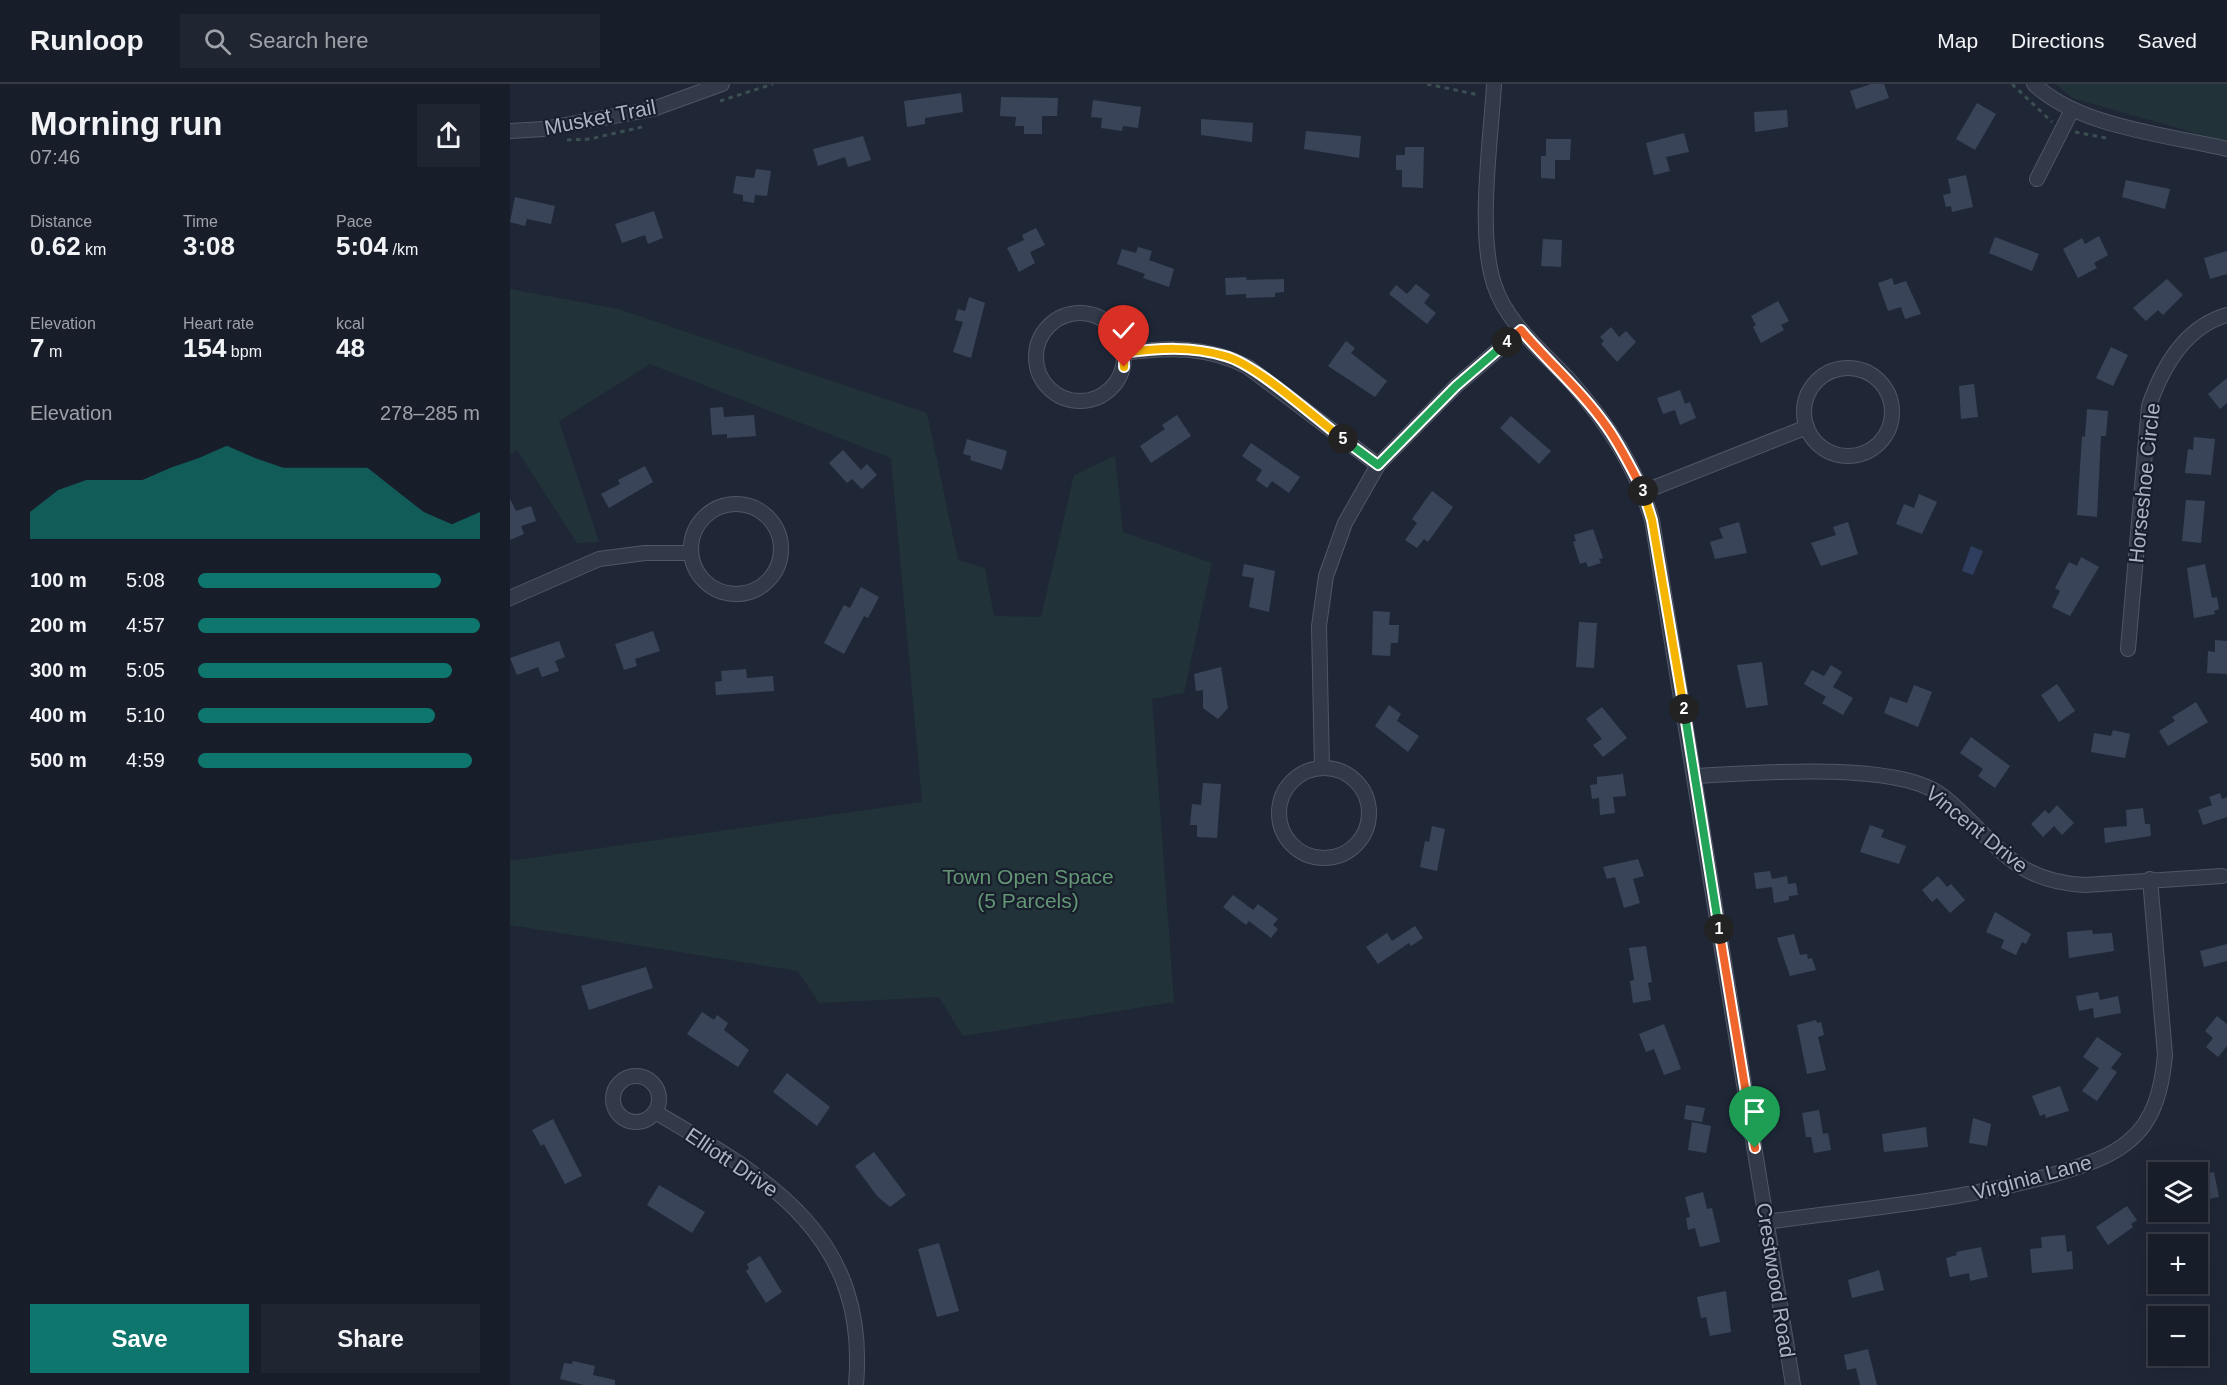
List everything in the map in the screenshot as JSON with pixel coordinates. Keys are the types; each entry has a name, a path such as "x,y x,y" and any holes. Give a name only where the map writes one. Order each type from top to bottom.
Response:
{"street":[{"name":"Musket Trail","path":"510,130 543,129 652,109 722,84"},
{"name":"Crestwood Road","path":"1494,84 1486,236 1488,263 1504,308 1606,425 1626,456 1643,492 1652,520 1792,1385"},
{"path":"2034,84 2072,110 2108,122 2227,149"},
{"path":"2037,179 2072,110"},
{"path":"1072,314 1093,316 1112,327 1120,339 1124,353 1124,367 1113,386 1096,399 1082,402 1067,400 1054,393 1044,383 1038,369 1036,355 1047,328 1058,319 1072,314"},
{"name":"Horseshoe Circle","path":"2128,649 2149,406 2159,376 2190,336 2214,319 2227,315"},
{"path":"1322,768 1319,626 1326,576 1345,523 1378,465 1456,386 1521,330"},
{"path":"1124,353 1174,348 1227,356 1248,367 1378,465"},
{"path":"1851,368 1865,372 1887,391 1892,405 1892,419 1887,433 1878,445 1859,455 1838,455 1824,450 1814,440 1807,427 1805,406 1813,386 1824,376 1837,370 1851,368"},
{"path":"1643,492 1807,427"},
{"path":"732,504 746,505 759,510 770,519 778,532 781,547 779,562 766,581 747,592 732,594 717,589 704,580 695,568 691,553 692,539 697,526 706,515 718,507 732,504"},
{"path":"510,598 599,559 645,553 691,553"},
{"path":"1322,768 1337,770 1352,777 1362,788 1369,811 1365,834 1355,846 1342,855 1327,858 1311,856 1297,849 1286,838 1280,815 1284,792 1293,780 1306,771 1322,768"},
{"name":"Vincent Drive","path":"1695,776 1784,771 1900,778 1935,791 2016,865 2045,880 2085,885 2222,876"},
{"name":"Virginia Lane","path":"1766,1222 1988,1191 2093,1162 2130,1141 2153,1110 2163,1072 2164,1055 2150,879"},
{"name":"Elliott Drive","path":"655,1112 756,1174 799,1211 819,1235 835,1262 851,1305 855,1326 856,1385"}],"path":[{"path":"1427,84 1479,94"}],"green space":[{"path":"2056,84 2227,84 2227,142 2072,98"},
{"name":"Town Open Space (5 Parcels)","path":"510,289 618,309 927,413 958,560 985,568 994,616 1041,617 1074,475 1115,456 1123,532 1212,563 1184,693 1152,699 1174,1002 963,1036 939,997 819,1003 798,971 510,925 510,861 922,802 891,458 650,364 559,421 599,542 577,543 517,450 510,454"}],"water":[{"path":"1971,546 1983,551 1973,575 1962,571"}],"building":[{"path":"1871,84 1884,84 1889,98 1856,109 1850,91"},
{"path":"961,93 963,112 925,118 925,124 907,127 904,101"},
{"path":"1001,97 1058,98 1057,116 1042,116 1042,134 1024,134 1024,126 1015,126 1016,117 1000,116"},
{"path":"1093,100 1141,107 1138,128 1123,126 1122,131 1101,128 1102,118 1091,117"},
{"path":"1977,103 1996,114 1975,150 1956,139"},
{"path":"1787,110 1788,127 1755,132 1754,112"},
{"path":"1201,119 1253,123 1252,142 1201,135"},
{"path":"1306,131 1361,136 1359,158 1304,149"},
{"path":"1684,133 1689,152 1666,157 1670,171 1654,175 1646,143"},
{"path":"863,136 871,160 848,167 845,157 818,166 813,149"},
{"path":"1546,139 1571,139 1570,160 1555,160 1555,179 1541,178 1541,156 1546,156"},
{"path":"1405,147 1424,147 1423,188 1402,187 1402,170 1396,170 1396,155 1405,155"},
{"path":"756,169 771,171 767,196 755,195 754,203 743,201 743,195 733,193 736,176 754,178"},
{"path":"1966,175 1973,207 1952,212 1951,206 1946,207 1943,195 1951,193 1948,179"},
{"path":"2126,180 2170,189 2165,209 2122,197"},
{"path":"515,197 555,206 551,224 527,219 525,226 510,222"},
{"path":"654,211 663,238 648,244 645,235 622,243 615,224"},
{"path":"1036,228 1045,245 1030,252 1035,263 1019,272 1007,248 1024,240 1022,235"},
{"path":"2099,236 2108,255 2094,263 2097,268 2078,278 2063,249 2082,238 2085,244"},
{"path":"1995,237 2039,254 2032,271 1989,253"},
{"path":"1543,239 1562,240 1561,267 1541,266"},
{"path":"1138,247 1152,251 1149,260 1174,269 1169,287 1143,278 1145,274 1117,264 1122,249 1136,253"},
{"path":"2227,251 2227,274 2210,279 2204,258"},
{"path":"1246,277 1247,280 1284,279 1284,292 1275,293 1275,297 1246,298 1246,294 1226,295 1225,278"},
{"path":"1892,278 1894,285 1906,281 1921,314 1905,319 1901,307 1888,311 1878,283"},
{"path":"2167,279 2183,295 2163,315 2158,310 2146,321 2133,308"},
{"path":"1416,284 1430,295 1424,303 1436,313 1427,324 1389,294 1396,285 1407,294"},
{"path":"969,297 985,303 971,358 953,352 963,322 955,320 958,309 965,311"},
{"path":"1778,301 1789,321 1781,325 1784,330 1761,343 1753,327 1756,325 1751,316"},
{"path":"1611,327 1619,337 1626,331 1636,342 1617,362 1601,344 1604,341 1600,337"},
{"path":"1346,341 1355,348 1351,353 1387,381 1375,397 1328,366"},
{"path":"2111,347 2128,355 2113,386 2096,378"},
{"path":"2227,378 2227,403 2220,409 2208,394"},
{"path":"1974,384 1978,417 1961,419 1959,386"},
{"path":"1680,390 1685,404 1690,402 1696,418 1680,425 1675,410 1663,414 1657,398"},
{"path":"723,407 724,417 754,415 756,436 727,438 727,434 712,435 710,408"},
{"path":"2087,409 2108,411 2106,436 2101,436 2097,517 2077,515 2082,436 2085,437"},
{"path":"1177,415 1191,436 1151,463 1140,446 1165,429 1162,425"},
{"path":"1511,416 1551,451 1539,464 1500,428"},
{"path":"2194,437 2215,439 2211,475 2185,473 2188,449 2193,450"},
{"path":"967,439 1007,451 1002,470 970,460 971,456 963,454"},
{"path":"1251,443 1300,477 1289,493 1272,481 1267,488 1256,480 1262,470 1242,456"},
{"path":"843,450 861,470 867,464 877,475 862,489 852,479 847,483 829,463"},
{"path":"645,466 653,482 609,508 601,494 620,484 618,480"},
{"path":"1432,491 1453,507 1428,542 1424,539 1417,548 1405,540 1417,523 1412,519"},
{"path":"1919,494 1937,502 1922,534 1896,524 1904,504 1914,508"},
{"path":"510,499 516,511 531,506 536,521 521,526 524,534 510,540"},
{"path":"2186,500 2205,501 2201,543 2182,541"},
{"path":"1739,522 1747,553 1715,559 1710,542 1723,538 1719,528"},
{"path":"1848,522 1858,554 1821,566 1811,543 1836,535 1833,527"},
{"path":"1593,529 1603,558 1599,559 1601,563 1588,567 1586,562 1580,564 1573,542 1576,541 1574,535"},
{"path":"2081,557 2099,567 2070,616 2052,607 2060,591 2055,588 2069,562 2077,566"},
{"path":"1244,564 1275,571 1269,612 1249,607 1254,578 1242,576"},
{"path":"2205,564 2212,598 2217,597 2219,609 2214,611 2215,614 2194,618 2187,568"},
{"path":"861,587 879,597 868,618 864,616 844,654 824,643 844,605 850,608"},
{"path":"1373,611 1390,612 1389,625 1399,625 1398,643 1391,643 1390,656 1372,655"},
{"path":"1579,622 1597,623 1594,668 1576,667"},
{"path":"653,631 660,651 635,659 637,666 624,670 615,644"},
{"path":"2215,640 2227,641 2227,674 2207,673 2208,651 2215,652"},
{"path":"559,641 565,657 555,661 559,671 542,677 538,667 517,675 510,658"},
{"path":"1762,662 1768,705 1746,708 1737,665"},
{"path":"1831,665 1842,672 1833,687 1853,698 1843,715 1822,703 1826,697 1804,684 1812,670 1824,676"},
{"path":"1221,667 1228,708 1218,719 1203,708 1203,690 1196,691 1194,674"},
{"path":"746,669 747,678 773,676 774,691 716,695 715,682 722,681 721,671"},
{"path":"2057,684 2075,711 2059,722 2041,695"},
{"path":"1914,685 1932,692 1918,727 1884,713 1890,697 1907,703"},
{"path":"2196,702 2208,722 2168,746 2159,731 2175,721 2172,717"},
{"path":"1389,705 1401,714 1397,721 1419,736 1408,752 1375,726"},
{"path":"1602,707 1627,738 1603,757 1593,745 1602,739 1586,719"},
{"path":"2113,730 2130,734 2125,758 2091,752 2094,733 2111,736"},
{"path":"1971,737 2010,766 1995,788 1978,776 1983,769 1960,753"},
{"path":"1623,774 1626,796 1613,797 1615,813 1600,815 1599,798 1592,799 1590,785 1597,784 1597,777"},
{"path":"1203,783 1221,784 1217,838 1197,837 1197,825 1190,825 1192,804 1201,805"},
{"path":"2220,793 2222,799 2227,797 2227,817 2203,825 2198,810 2212,805 2209,797"},
{"path":"2057,805 2074,823 2062,835 2054,826 2043,837 2031,824 2045,810 2049,814"},
{"path":"2143,808 2145,824 2150,824 2151,836 2105,843 2104,828 2127,826 2126,810"},
{"path":"1870,825 1884,830 1881,837 1906,846 1899,864 1860,852"},
{"path":"1432,826 1445,829 1437,871 1420,867 1425,841 1429,842"},
{"path":"1638,859 1644,876 1633,879 1640,903 1624,908 1615,877 1607,879 1603,867"},
{"path":"1770,871 1772,879 1787,876 1788,884 1796,883 1798,895 1789,896 1789,900 1774,903 1772,887 1756,889 1754,873"},
{"path":"1938,876 1947,887 1951,884 1965,900 1950,913 1937,898 1932,902 1922,890"},
{"path":"1233,895 1253,910 1258,904 1278,919 1273,925 1278,929 1271,938 1249,921 1246,925 1223,907"},
{"path":"1995,912 2031,934 2026,944 2022,942 2016,955 2001,948 2004,940 1986,932"},
{"path":"1415,926 1423,938 1411,946 1409,943 1378,964 1366,947 1387,933 1392,941"},
{"path":"2092,930 2093,934 2112,933 2114,951 2069,958 2067,932"},
{"path":"1794,934 1800,955 1807,954 1808,959 1812,958 1816,970 1790,976 1777,938"},
{"path":"2227,944 2227,961 2204,967 2200,951"},
{"path":"1646,946 1652,982 1648,983 1651,1000 1633,1003 1630,981 1634,980 1629,948"},
{"path":"646,967 653,988 589,1010 581,986"},
{"path":"2098,992 2100,1000 2118,996 2121,1013 2094,1018 2093,1008 2079,1011 2076,996"},
{"path":"702,1012 714,1020 717,1015 728,1023 724,1030 749,1050 738,1067 687,1034"},
{"path":"2217,1016 2227,1024 2227,1046 2218,1057 2206,1047 2213,1038 2205,1031"},
{"path":"1816,1020 1817,1023 1821,1022 1824,1035 1818,1037 1826,1070 1807,1074 1797,1025"},
{"path":"1664,1024 1681,1069 1664,1075 1654,1049 1646,1052 1639,1034"},
{"path":"2097,1037 2122,1054 2111,1068 2117,1072 2097,1101 2082,1091 2099,1068 2083,1057"},
{"path":"787,1073 830,1107 817,1126 773,1092"},
{"path":"2060,1086 2069,1111 2046,1118 2045,1114 2040,1116 2032,1096"},
{"path":"1686,1105 1705,1108 1702,1122 1684,1119"},
{"path":"1819,1110 1823,1134 1828,1133 1831,1150 1814,1153 1811,1137 1806,1137 1802,1113"},
{"path":"1973,1118 1991,1124 1987,1146 1969,1143"},
{"path":"553,1119 582,1176 565,1184 544,1144 541,1146 532,1130"},
{"path":"1692,1122 1711,1126 1706,1153 1688,1150"},
{"path":"1926,1127 1928,1147 1884,1152 1882,1134"},
{"path":"874,1152 906,1195 890,1207 877,1196 855,1166"},
{"path":"2214,1172 2219,1197 2208,1199 2208,1173"},
{"path":"659,1185 705,1212 692,1233 647,1205"},
{"path":"1703,1192 1707,1209 1712,1208 1720,1242 1700,1247 1695,1228 1688,1230 1686,1218 1690,1217 1685,1197"},
{"path":"2127,1206 2137,1220 2131,1224 2133,1227 2108,1245 2096,1227"},
{"path":"2065,1235 2067,1252 2072,1251 2073,1269 2032,1273 2030,1249 2042,1248 2041,1237"},
{"path":"939,1243 959,1311 937,1317 918,1249"},
{"path":"1981,1247 1988,1277 1970,1281 1969,1273 1950,1277 1946,1258 1957,1255 1956,1252"},
{"path":"760,1256 782,1292 766,1303 746,1271 749,1268 747,1264"},
{"path":"1879,1270 1884,1290 1852,1298 1848,1280"},
{"path":"1726,1291 1731,1332 1710,1336 1706,1317 1701,1318 1697,1297"},
{"path":"1868,1349 1877,1385 1860,1385 1856,1368 1847,1370 1844,1355"},
{"path":"573,1361 595,1366 593,1375 615,1380 615,1385 584,1385 560,1379 564,1363 572,1364"}],"route":[{"path":"1124,367 1124,353 1165,348 1193,349 1227,356 1248,367 1378,465 1456,386 1521,330 1572,383 1606,425 1626,456 1643,492 1652,520 1755,1148"}]}
